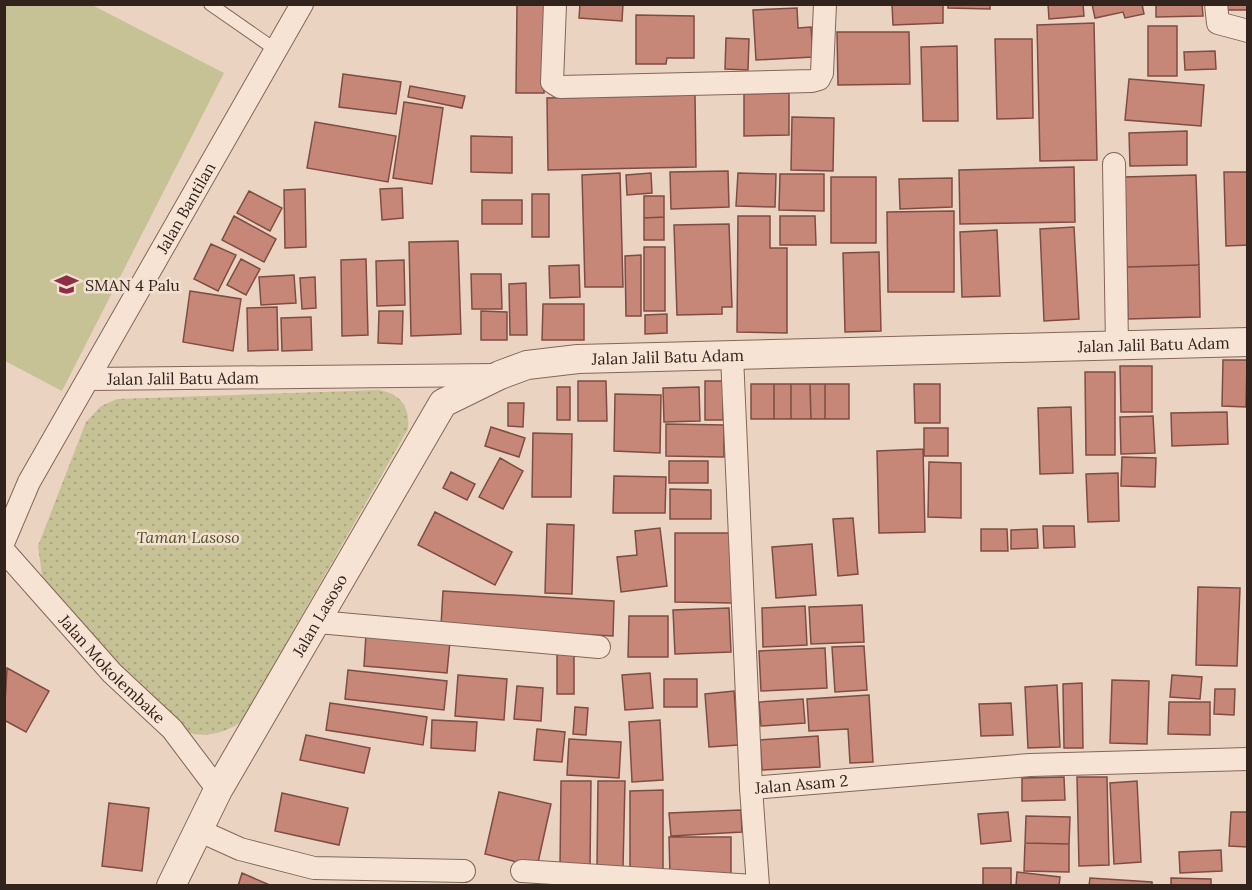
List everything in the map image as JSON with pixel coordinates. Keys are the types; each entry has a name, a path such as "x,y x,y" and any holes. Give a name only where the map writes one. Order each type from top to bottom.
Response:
{"street":[{"name":"Jalan Bantilan","path":"4,542 29,482 302,4"},
{"path":"555,4 552,82 561,87 819,79 822,73 825,4"},
{"path":"1216,4 1218,23 1248,31"},
{"path":"1114,164 1117,345"},
{"name":"Jalan Jalil Batu Adam","path":"89,379 500,375 527,365 578,359 1248,342"},
{"name":"Jalan Asam 2","path":"732,356 751,788 1030,765 1248,759"},
{"name":"Jalan Lasoso","path":"171,885 218,790 318,622 443,403 500,375"},
{"name":"Jalan Mokolembake","path":"4,551 112,672 172,729 218,790"},
{"path":"318,622 599,647"},
{"path":"522,871 756,885 751,788"},
{"path":"198,831 240,849 314,868 464,871"}],"lane":[{"path":"210,4 276,50"}],"green space":[{"name":"SMAN 4 Palu","path":"4,5 92,5 224,73 62,391 5,361"},
{"name":"Taman Lasoso","path":"379,390 393,395 403,403 406,408 408,429 241,722 217,733 199,735 174,726 43,583 38,546 86,422 101,406 117,399"}],"building":[{"path":"517,4 544,4 544,93 516,93"},
{"path":"580,4 623,4 622,21 579,18"},
{"path":"892,4 943,4 943,23 893,25"},
{"path":"948,4 990,4 990,9 948,8"},
{"path":"1048,4 1083,4 1084,16 1049,19"},
{"path":"1092,4 1142,4 1144,14 1125,18 1123,12 1095,18"},
{"path":"1156,4 1202,4 1203,16 1156,17"},
{"path":"1226,4 1248,4 1248,10 1226,10"},
{"path":"797,8 798,28 811,27 813,57 756,60 753,10"},
{"path":"636,15 694,16 694,58 667,58 666,64 636,64"},
{"path":"1094,23 1097,160 1040,161 1037,25"},
{"path":"1148,26 1177,26 1177,76 1148,76"},
{"path":"837,32 909,32 910,84 838,85"},
{"path":"726,38 749,39 748,70 725,69"},
{"path":"995,39 1032,39 1033,118 997,119"},
{"path":"957,46 958,121 923,121 921,47"},
{"path":"1215,51 1216,69 1185,70 1184,52"},
{"path":"343,74 401,82 396,114 339,107"},
{"path":"1129,79 1204,85 1201,126 1125,120"},
{"path":"410,86 465,96 462,108 408,97"},
{"path":"789,93 789,135 744,136 744,94"},
{"path":"695,95 696,167 548,170 547,98"},
{"path":"404,102 443,108 432,184 393,178"},
{"path":"792,117 834,118 833,171 791,170"},
{"path":"315,122 396,136 388,182 307,168"},
{"path":"1187,131 1187,165 1130,166 1129,133"},
{"path":"471,136 512,137 512,173 471,172"},
{"path":"1074,167 1075,222 960,224 959,170"},
{"path":"728,171 729,207 671,209 670,172"},
{"path":"1224,172 1248,172 1248,245 1226,246"},
{"path":"620,173 623,287 585,287 582,175"},
{"path":"651,173 652,193 627,195 626,175"},
{"path":"738,173 776,174 775,207 736,206"},
{"path":"780,174 824,174 824,211 779,210"},
{"path":"1196,175 1199,265 1127,267 1124,177"},
{"path":"831,177 876,177 876,243 831,243"},
{"path":"952,178 952,207 900,209 899,179"},
{"path":"402,188 403,218 382,220 380,189"},
{"path":"305,189 306,247 285,248 284,190"},
{"path":"249,191 282,208 270,231 237,213"},
{"path":"532,194 549,194 549,237 532,237"},
{"path":"644,196 664,196 664,217 644,218"},
{"path":"482,200 522,200 522,224 482,224"},
{"path":"954,211 954,292 888,292 887,212"},
{"path":"234,216 276,239 264,262 222,240"},
{"path":"738,216 770,216 770,248 787,248 787,333 737,332"},
{"path":"780,216 815,216 816,245 780,245"},
{"path":"664,217 664,240 644,240 644,218"},
{"path":"729,224 732,307 722,307 722,314 677,315 674,225"},
{"path":"1074,227 1079,319 1044,321 1040,229"},
{"path":"997,230 1000,296 962,297 960,232"},
{"path":"458,241 461,334 411,336 409,242"},
{"path":"211,244 236,255 218,291 194,279"},
{"path":"644,247 665,247 665,311 644,311"},
{"path":"879,252 881,331 845,332 843,253"},
{"path":"641,255 641,316 626,316 625,256"},
{"path":"241,259 260,269 246,295 227,285"},
{"path":"366,259 368,335 342,336 341,260"},
{"path":"404,260 405,305 377,306 376,261"},
{"path":"579,265 580,297 550,298 549,266"},
{"path":"1199,265 1200,317 1128,319 1127,267"},
{"path":"471,274 501,274 502,309 472,309"},
{"path":"294,275 296,303 261,305 259,277"},
{"path":"315,277 316,308 302,309 300,278"},
{"path":"526,283 527,335 510,335 509,284"},
{"path":"190,291 241,299 233,351 183,342"},
{"path":"543,304 584,304 584,340 542,340"},
{"path":"277,307 278,350 248,351 247,308"},
{"path":"379,311 403,311 402,344 378,343"},
{"path":"481,311 507,312 507,340 481,340"},
{"path":"667,314 667,333 645,334 645,315"},
{"path":"311,317 312,350 282,351 281,318"},
{"path":"1223,360 1247,360 1246,407 1222,406"},
{"path":"1120,366 1152,366 1152,412 1121,412"},
{"path":"1085,372 1115,372 1115,455 1086,455"},
{"path":"578,381 606,381 607,421 578,421"},
{"path":"705,381 723,381 723,420 705,420"},
{"path":"751,384 774,384 774,419 751,419"},
{"path":"774,384 791,384 791,419 774,419"},
{"path":"791,384 810,384 811,419 791,419"},
{"path":"810,384 825,384 825,419 811,419"},
{"path":"825,384 849,384 849,419 825,419"},
{"path":"914,384 940,384 940,423 915,423"},
{"path":"557,387 570,387 570,420 557,420"},
{"path":"699,387 700,421 664,422 663,388"},
{"path":"615,394 661,395 660,453 614,451"},
{"path":"508,403 524,403 523,427 508,426"},
{"path":"1071,407 1073,473 1040,474 1038,408"},
{"path":"1227,412 1228,444 1172,446 1171,413"},
{"path":"1153,416 1155,453 1121,454 1120,417"},
{"path":"666,424 724,425 724,457 666,456"},
{"path":"491,427 525,438 519,457 485,446"},
{"path":"924,428 948,428 948,456 924,456"},
{"path":"533,433 572,434 571,497 532,497"},
{"path":"923,449 925,532 879,533 877,451"},
{"path":"1122,457 1156,458 1155,487 1121,486"},
{"path":"500,458 523,471 503,509 479,497"},
{"path":"669,461 708,461 708,483 669,483"},
{"path":"929,462 961,463 961,518 928,517"},
{"path":"451,472 475,484 467,500 443,488"},
{"path":"1118,473 1119,521 1088,522 1086,474"},
{"path":"614,476 666,477 665,513 613,513"},
{"path":"670,489 711,490 711,519 670,519"},
{"path":"435,512 512,552 495,585 418,545"},
{"path":"853,518 858,574 838,576 833,519"},
{"path":"547,524 574,525 572,594 545,593"},
{"path":"1043,526 1074,526 1075,547 1044,548"},
{"path":"660,528 667,586 621,592 617,557 637,555 635,531"},
{"path":"981,529 1007,529 1008,551 981,551"},
{"path":"1037,529 1038,548 1011,549 1011,530"},
{"path":"675,533 732,533 732,603 675,602"},
{"path":"812,544 816,595 776,598 772,547"},
{"path":"1198,587 1240,588 1237,666 1196,665"},
{"path":"443,591 614,601 613,636 441,626"},
{"path":"862,605 864,642 811,644 809,607"},
{"path":"805,606 807,645 763,647 762,608"},
{"path":"729,608 731,652 675,654 673,610"},
{"path":"629,616 668,616 668,657 628,657"},
{"path":"366,634 450,641 447,673 364,666"},
{"path":"864,646 867,690 835,692 832,647"},
{"path":"825,648 827,688 761,691 759,651"},
{"path":"574,649 574,694 557,694 557,650"},
{"path":"7,668 49,691 26,732 4,720"},
{"path":"348,670 447,681 444,710 345,699"},
{"path":"650,673 653,708 625,710 622,675"},
{"path":"458,675 507,679 504,720 455,716"},
{"path":"1172,675 1202,677 1200,699 1170,697"},
{"path":"664,679 697,679 697,707 664,707"},
{"path":"1112,680 1149,681 1147,744 1110,743"},
{"path":"1082,683 1083,748 1064,748 1063,684"},
{"path":"1057,685 1060,747 1028,748 1025,687"},
{"path":"517,686 543,688 541,721 514,719"},
{"path":"1215,689 1235,689 1234,715 1214,714"},
{"path":"734,691 738,745 709,747 705,694"},
{"path":"869,695 873,762 850,763 848,729 809,731 807,699"},
{"path":"803,699 805,723 761,726 759,702"},
{"path":"1169,702 1210,702 1210,735 1168,734"},
{"path":"330,703 427,717 423,745 326,730"},
{"path":"1011,703 1013,735 981,736 979,704"},
{"path":"575,707 588,708 586,735 573,734"},
{"path":"432,720 477,722 475,751 431,748"},
{"path":"660,720 663,780 632,782 629,722"},
{"path":"537,729 565,732 562,762 534,760"},
{"path":"306,735 370,748 364,773 300,760"},
{"path":"818,736 820,767 762,770 760,740"},
{"path":"569,739 621,742 619,778 567,775"},
{"path":"1064,777 1065,800 1022,801 1022,778"},
{"path":"1077,777 1107,777 1109,865 1079,866"},
{"path":"561,781 591,781 590,869 560,868"},
{"path":"598,781 625,781 623,868 597,867"},
{"path":"1137,781 1141,862 1114,864 1110,783"},
{"path":"663,790 663,874 630,874 630,791"},
{"path":"499,792 551,804 537,867 485,854"},
{"path":"282,793 348,808 339,845 275,831"},
{"path":"109,803 149,808 142,871 102,866"},
{"path":"741,810 742,832 671,836 669,813"},
{"path":"1008,812 1011,841 981,844 978,814"},
{"path":"1231,812 1248,812 1248,847 1229,846"},
{"path":"1026,816 1070,817 1069,844 1025,843"},
{"path":"669,837 731,837 731,876 670,876"},
{"path":"1025,843 1069,844 1069,872 1024,871"},
{"path":"1221,850 1222,871 1180,873 1179,852"},
{"path":"983,868 1011,868 1011,886 983,886"},
{"path":"1017,872 1060,877 1059,886 1016,886"},
{"path":"242,873 272,886 238,886"},
{"path":"1090,878 1152,882 1152,886 1089,886"},
{"path":"1171,878 1211,879 1211,886 1171,886"}],"place":[{"name":"SMAN 4 Palu","path":"67,285"}]}
